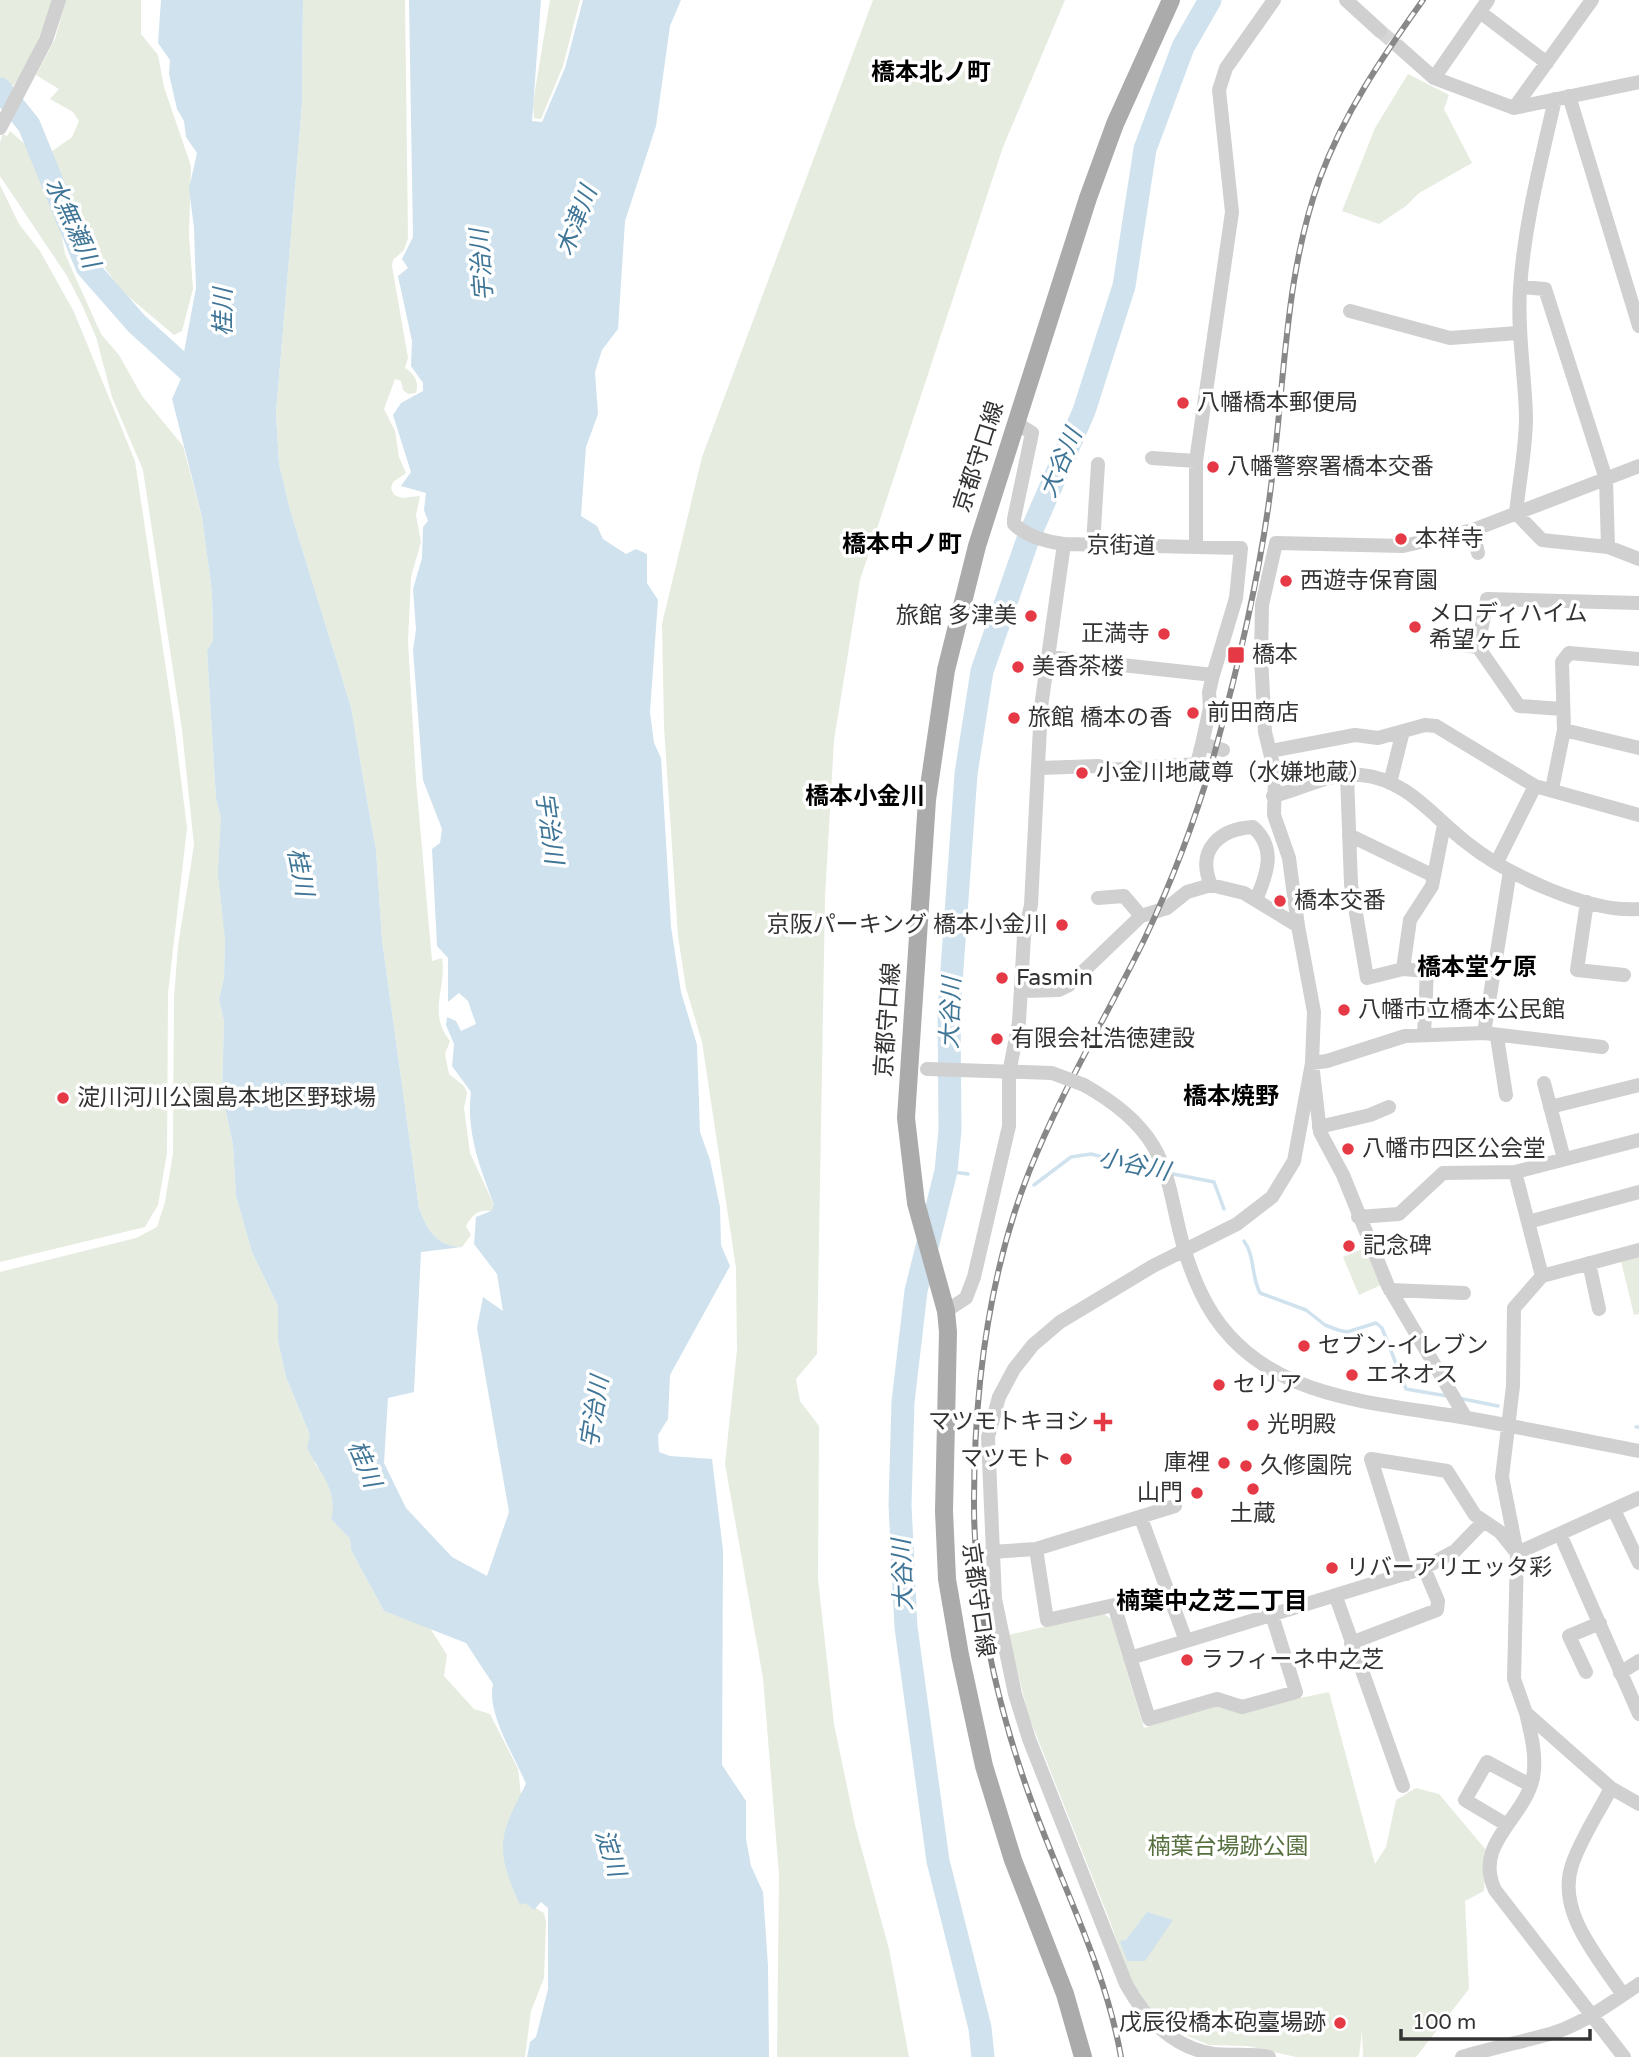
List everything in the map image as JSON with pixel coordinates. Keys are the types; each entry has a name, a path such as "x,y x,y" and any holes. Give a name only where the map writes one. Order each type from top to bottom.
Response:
{"main road":[{"name":"京都守口線","path":"1083,2057 1065,1994 1010,1849 984,1766 960,1655 947,1579 944,1525 948,1332 946,1311 923,1227 907,1144 919,1069 927,800 946,670 977,546 1111,136 1171,0"}],"street":[{"path":"0,127 46,40 59,0"},
{"path":"1196,547 1196,461 1232,212 1219,90 1226,68 1274,0"},
{"path":"1346,0 1380,31"},
{"path":"1514,108 1584,3"},
{"path":"1434,78 1484,6 1547,62"},
{"path":"1399,47 1434,78 1514,108 1639,82"},
{"path":"1516,513 1526,421 1524,366 1518,333 1520,287 1529,215 1562,98"},
{"path":"1562,98 1639,326"},
{"path":"1520,287 1545,289 1606,479 1608,547"},
{"path":"1350,311 1450,338 1518,333"},
{"path":"1016,424 1032,433 1014,519 1021,530 1040,539 1064,544"},
{"path":"1152,458 1196,461"},
{"path":"1093,545 1098,464"},
{"path":"1269,2057 1212,2055 1185,2044 1158,2028 1140,2010 1126,1984 1025,1728 995,1599 988,1437 999,1398 1014,1369 1033,1345 1060,1322 1153,1266 1237,1224 1272,1197 1294,1161 1312,1063 1314,1012 1289,858 1274,814 1275,773 1265,732 1262,605 1276,543 1335,542 1381,548 1474,530 1639,466"},
{"path":"1516,513 1542,540 1608,547 1639,559"},
{"path":"1474,530 1478,553"},
{"name":"京街道","path":"946,1311 966,1297 974,1277 1009,1126 1009,1073 1022,990 1024,936 1031,905 1041,707 1064,544 1241,548 1236,598 1213,675"},
{"path":"1562,709 1519,706 1478,647 1487,598 1639,603"},
{"path":"1453,644 1478,647"},
{"path":"1552,789 1563,730 1562,662 1569,653 1639,659"},
{"path":"1039,768 1099,766 1107,770 1197,764 1210,708 1209,692 1213,675 1049,657"},
{"path":"1270,751 1355,735 1378,738 1425,725 1436,726 1535,786 1639,815"},
{"path":"1563,730 1639,748"},
{"path":"1390,783 1403,731"},
{"path":"1202,744 1223,750"},
{"path":"1273,796 1318,779 1347,775 1362,775 1390,783 1420,799 1444,825 1510,872 1587,902 1639,909"},
{"path":"1347,775 1351,884 1367,978 1403,970 1427,971 1424,1035"},
{"path":"1497,862 1535,786"},
{"path":"1403,970 1410,920 1432,886 1444,825"},
{"path":"1211,885 1205,872 1205,856 1227,832 1235,828 1253,827 1260,833 1269,858 1256,900"},
{"path":"1349,835 1434,876"},
{"path":"1506,1096 1490,1035 1510,872"},
{"path":"1022,990 1059,990 1069,985 1141,916 1167,908 1187,892 1211,885 1256,900 1298,926"},
{"path":"1098,898 1124,896 1141,916"},
{"path":"1587,902 1577,970 1624,975"},
{"path":"1312,1063 1327,1062 1405,1036 1490,1035 1602,1047"},
{"path":"1312,1063 1320,1126 1343,1175 1358,1217 1390,1290 1466,1418"},
{"path":"919,1069 1052,1073 1084,1085 1127,1111 1156,1148 1165,1168 1185,1251 1201,1294 1221,1325 1248,1354 1277,1374 1312,1391 1639,1451"},
{"path":"1544,1083 1564,1160"},
{"path":"1550,1107 1639,1085"},
{"path":"1320,1126 1370,1115 1389,1107"},
{"path":"1358,1217 1399,1214 1443,1173 1515,1172 1639,1140"},
{"path":"1515,1172 1542,1276"},
{"path":"1528,1222 1639,1192"},
{"path":"1624,2057 1495,1891 1489,1877 1489,1858 1530,1785 1534,1747 1514,1679 1517,1553 1502,1478 1509,1426 1514,1308 1542,1276 1639,1250"},
{"path":"1589,1263 1600,1309"},
{"path":"1390,1290 1464,1293"},
{"path":"1407,1574 1371,1459 1447,1471 1475,1516 1500,1532 1517,1553"},
{"path":"1517,1553 1639,1498"},
{"path":"991,1552 1036,1549 1175,1506"},
{"path":"1614,1510 1639,1563"},
{"path":"1141,1518 1186,1642"},
{"path":"1130,1658 1424,1568 1455,1551 1484,1521"},
{"path":"1560,1534 1639,1714"},
{"path":"1036,1549 1046,1620 1114,1605 1149,1719 1217,1699 1242,1707 1296,1692 1272,1615"},
{"path":"1351,1643 1437,1610 1438,1601 1424,1568"},
{"path":"1336,1597 1403,1786"},
{"path":"1586,1672 1569,1636 1600,1623"},
{"path":"1620,1673 1639,1661"},
{"path":"1526,1713 1611,1788 1639,1804"},
{"path":"1507,1825 1465,1800 1487,1762 1530,1785"},
{"path":"1611,1788 1571,1865 1567,1896 1576,1920 1623,1995"},
{"path":"1462,2057 1528,2037 1542,2036 1593,2015 1639,1984"}],"green space":[{"path":"0,0 54,0 27,68 13,86 0,77"},
{"path":"66,0 141,0 141,34 158,55 164,87 191,166 189,235 193,289 182,331 174,335 123,292 92,251 51,152 72,137 79,121 73,112 50,99 59,89 36,75 55,39"},
{"path":"303,0 405,0 408,238 404,250 393,260 392,266 408,358 405,368 415,379 417,389 416,393 408,394 403,390 401,381 395,379 384,409 395,431 399,457 406,473 393,482 391,488 394,495 402,498 420,496 416,515 421,542 411,577 408,641 416,780 432,961 442,958 443,969 440,1020 450,1041 445,1054 449,1074 464,1086 467,1093 464,1108 470,1153 494,1205 491,1211 479,1212 471,1218 466,1226 471,1235 462,1247 446,1244 434,1236 419,1208 382,940 376,850 351,707 290,510 279,464 276,413 302,104"},
{"path":"550,0 580,0 563,66 541,119 534,118 533,103"},
{"path":"873,0 1065,0 1003,147 860,580 834,740 825,897 817,1354 796,1379 800,1401 819,1426 818,1579 834,1724 855,1825 889,1949 909,2057 777,2057 779,1874 763,1678 725,1464 737,1350 736,1268 702,1042 686,988 678,936 664,727 662,624 702,457"},
{"path":"1408,74 1449,95 1444,109 1472,163 1419,193 1406,206 1379,224 1342,211 1375,128"},
{"path":"10,131 26,145 41,176 59,222 65,254 101,334 119,355 142,396 183,446 202,517 212,592 213,640 207,651 216,799 221,818 225,939 224,978 219,999 224,1021 222,1093 233,1145 236,1196 252,1252 278,1306 278,1341 286,1377 310,1435 315,1464 326,1476 335,1506 331,1519 350,1539 351,1550 384,1611 430,1628 447,1655 444,1676 474,1709 490,1714 518,1769 534,1907 544,1913 546,1922 544,1978 531,2011 525,2057 0,2057 0,1272 136,1238 157,1227 165,1202 173,1153 174,997 178,946 194,845 182,730 143,470 112,397 96,337 82,305 67,276 0,176 0,142 3,134 7,136"},
{"path":"0,185 19,224 40,251 74,312 135,461 187,828 168,993 167,1153 158,1205 145,1227 0,1262"},
{"path":"1365,1248 1381,1285 1359,1295 1343,1257"},
{"path":"1639,1256 1639,1314 1634,1315 1621,1261"},
{"name":"楠葉台場跡公園","path":"1103,1613 1111,1619 1144,1728 1219,1704 1243,1710 1329,1692 1375,1864 1386,1847 1396,1800 1416,1788 1439,1794 1486,1850 1484,1891 1465,1901 1469,1989 1416,2057 1363,2057 1362,2030 1359,2057 1296,2057 1248,2046 1209,2045 1176,2031 1145,2007 1130,1980 1111,1924 1029,1717 1008,1635"}],"water":[{"path":"161,0 303,0 302,104 276,413 279,464 290,510 351,707 376,850 382,940 419,1208 434,1236 446,1244 462,1247 421,1252 414,1392 388,1398 384,1463 406,1508 452,1557 487,1576 509,1512 477,1328 483,1297 503,1311 497,1274 474,1244 476,1217 491,1211 494,1205 472,1136 471,1092 452,1066 454,1044 446,1025 447,1017 456,1021 461,1031 476,1024 468,1001 459,993 448,1002 448,958 437,946 432,849 440,843 442,829 423,780 413,650 416,629 413,589 422,558 423,527 428,521 424,510 426,493 401,486 411,472 393,415 401,403 423,391 423,383 411,366 412,341 398,276 408,268 402,259 413,237 409,0 541,0 532,121 542,122 565,68 583,0 681,0 670,26 656,126 625,221 618,329 602,350 595,372 598,414 586,447 581,516 597,526 603,539 626,554 636,549 647,554 647,583 658,600 650,712 654,743 661,758 671,927 681,992 697,1045 700,1132 710,1160 720,1207 721,1245 730,1266 670,1375 668,1419 658,1435 659,1452 670,1456 712,1459 723,1550 722,1765 746,1801 746,1839 751,1866 763,1892 768,1966 769,2057 527,2057 530,2042 536,2037 548,1989 548,1908 541,1902 534,1910 526,1903 520,1905 506,1870 503,1843 505,1831 526,1784 497,1721 492,1695 493,1684 466,1643 384,1611 351,1550 350,1539 331,1519 333,1509 330,1490 307,1448 310,1435 286,1377 278,1341 278,1306 252,1252 236,1196 233,1145 222,1093 224,1021 219,999 224,978 225,939 218,873 221,818 216,799 207,651 213,640 212,592 202,517 172,399 183,374 189,371 184,352 196,288 194,228 189,189 197,153 186,137 184,121 177,109 169,74 170,60 158,43"},
{"path":"1147,1912 1173,1920 1145,1961 1127,1961 1120,1941 1126,1940"}],"waterway":[{"name":"大谷川","path":"983,2057 980,2028 938,1861 906,1627 900,1505 903,1402 916,1291 946,1171 950,1130 949,1011 966,774 982,671 1028,539 1084,411 1124,286 1145,149 1183,47 1210,0"},
{"name":"水無瀬川","path":"0,89 29,125 87,267 137,324 211,391"},
{"name":"小谷川","path":"1034,1185 1071,1157 1091,1154 1161,1172"},
{"path":"946,1171 968,1174"},
{"name":"小谷川","path":"1168,1173 1214,1182 1224,1209"},
{"path":"1244,1241 1250,1253 1260,1293 1306,1310 1325,1325 1338,1330 1347,1332 1376,1323 1382,1328 1406,1389 1447,1396"},
{"path":"1458,1398 1498,1406"}],"tunnel":[{"path":"1380,31 1399,47"}],"railway":[{"path":"1121,2057 1113,2021 1091,1951 1036,1815 1013,1747 988,1643 978,1573 974,1503 977,1419 986,1334 1003,1252 1029,1172 1055,1112 1155,916 1192,825 1214,755 1262,548 1293,289 1308,214 1330,154 1353,108 1379,64 1423,0"}],"place":[{"name":"八幡橋本郵便局","path":"1183,403"},
{"name":"八幡警察署橋本交番","path":"1213,467"},
{"name":"本祥寺","path":"1401,539"},
{"name":"西遊寺保育園","path":"1286,581"},
{"name":"旅館 多津美","path":"1031,616"},
{"name":"メロディハイム 希望ヶ丘","path":"1415,627"},
{"name":"正満寺","path":"1164,634"},
{"name":"橋本","path":"1236,655"},
{"name":"美香茶楼","path":"1018,667"},
{"name":"前田商店","path":"1193,713"},
{"name":"旅館 橋本の香","path":"1014,718"},
{"name":"小金川地蔵尊（水嫌地蔵）","path":"1082,773"},
{"name":"橋本交番","path":"1280,901"},
{"name":"京阪パーキング 橋本小金川","path":"1062,925"},
{"name":"Fasmin","path":"1002,978"},
{"name":"八幡市立橋本公民館","path":"1344,1010"},
{"name":"有限会社浩徳建設","path":"997,1039"},
{"name":"淀川河川公園島本地区野球場","path":"63,1098"},
{"name":"八幡市四区公会堂","path":"1348,1149"},
{"name":"記念碑","path":"1349,1246"},
{"name":"セブン-イレブン","path":"1304,1346"},
{"name":"エネオス","path":"1352,1375"},
{"name":"セリア","path":"1219,1385"},
{"name":"マツモトキヨシ","path":"1103,1422"},
{"name":"光明殿","path":"1253,1425"},
{"name":"マツモト","path":"1066,1459"},
{"name":"庫裡","path":"1224,1463"},
{"name":"久修園院","path":"1246,1466"},
{"name":"土蔵","path":"1253,1489"},
{"name":"山門","path":"1197,1493"},
{"name":"リバーアリエッタ彩","path":"1332,1568"},
{"name":"ラフィーネ中之芝","path":"1187,1660"},
{"name":"戊辰役橋本砲臺場跡","path":"1340,2023"}],"district":[{"name":"橋本北ノ町","path":"931,72"},
{"name":"橋本中ノ町","path":"902,544"},
{"name":"橋本小金川","path":"865,796"},
{"name":"橋本堂ケ原","path":"1477,967"},
{"name":"橋本焼野","path":"1231,1096"},
{"name":"楠葉中之芝二丁目","path":"1212,1601"}],"water label":[{"name":"木津川","path":"577,221"},
{"name":"宇治川","path":"482,265"},
{"name":"桂川","path":"223,312"},
{"name":"宇治川","path":"549,828"},
{"name":"桂川","path":"300,872"},
{"name":"宇治川","path":"595,1412"},
{"name":"桂川","path":"364,1464"},
{"name":"淀川","path":"610,1853"}]}
